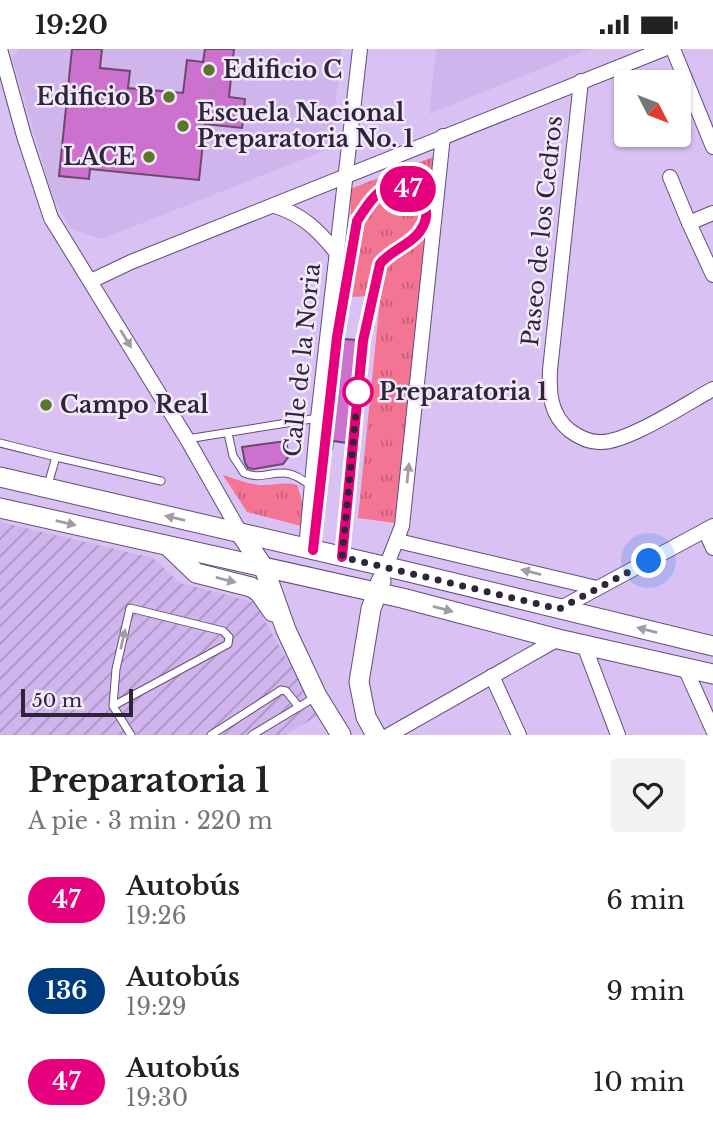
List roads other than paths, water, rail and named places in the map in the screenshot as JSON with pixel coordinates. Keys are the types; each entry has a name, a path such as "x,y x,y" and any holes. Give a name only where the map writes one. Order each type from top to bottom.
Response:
{"main road":[{"path":"0,477 713,646"},
{"path":"0,508 377,592 558,639 713,674"},
{"path":"241,534 264,568 286,630 317,696 341,735"},
{"path":"169,547 196,573 251,587 259,593 286,630"},
{"path":"376,735 366,717 359,682 371,609 386,567"}],"street":[{"path":"0,49 24,137 51,218 187,439 241,534"},
{"name":"Calle de la Noria","path":"310,549 318,418 360,49"},
{"path":"91,281 131,262 664,49"},
{"path":"673,49 713,147"},
{"name":"Paseo de los Cedros","path":"581,81 550,370 549,394 554,411 561,423 572,433 601,443 630,435 713,390"},
{"path":"386,567 402,526 443,136"},
{"path":"670,177 713,275"},
{"path":"275,206 293,212 307,221 336,252"},
{"path":"690,223 713,213"},
{"path":"559,609 709,528 713,548"},
{"path":"398,541 597,588"},
{"path":"389,735 558,639"},
{"path":"584,645 618,735"},
{"path":"685,668 713,730"},
{"path":"492,675 519,735"}],"lane":[{"path":"310,549 337,337 357,221 367,205 381,192 390,187 403,187 412,191 423,202 427,212 424,224 415,238 387,254 380,264 363,341 342,557"},
{"path":"187,439 318,418"},
{"path":"228,433 233,456 244,473 257,477 284,473 313,487"},
{"path":"0,443 161,481"},
{"path":"47,488 56,457"},
{"path":"113,706 228,644 229,636 223,631 130,608 117,669 113,706 131,735"},
{"path":"211,735 281,690 286,691 299,707"},
{"path":"252,735 317,696"}],"place":[{"name":"Edificio C","path":"209,70"},
{"name":"Edificio B","path":"169,97"},
{"name":"Escuela Nacional Preparatoria No. 1","path":"183,126"},
{"name":"LACE","path":"149,157"},
{"name":"Preparatoria 1","path":"358,392"},
{"name":"Campo Real","path":"46,405"}]}
